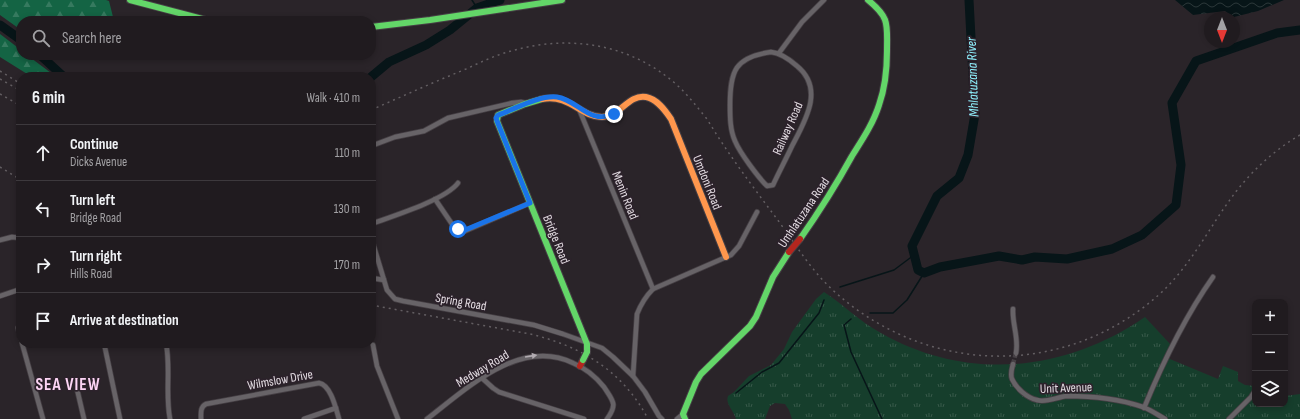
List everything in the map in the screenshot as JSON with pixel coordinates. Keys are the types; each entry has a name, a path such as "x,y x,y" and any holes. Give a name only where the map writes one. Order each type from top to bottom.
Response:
{"street":[{"path":"130,0 191,16"},
{"path":"376,26 430,20 562,0"},
{"path":"779,53 802,22 824,0"},
{"name":"Umhlatuzana Road","path":"677,419 684,416 696,382 701,374 750,326 773,277 789,252 822,208 878,111 883,98 886,81 887,22 881,12 868,0"},
{"name":"Railway Road","path":"762,53 779,53 801,68 809,82 812,98 809,114 802,129 773,184 767,186 739,150 734,140 730,119 730,89 735,70 744,60 762,53"},
{"path":"376,144 395,136 424,131 448,118 512,103 522,102 527,104 544,97 558,97 572,103 580,109"},
{"name":"Umdoni Road","path":"580,109 596,116 607,116 614,114 633,99 647,97 658,104 668,115 726,257"},
{"name":"Bridge Road","path":"527,104 498,115 496,118 587,344"},
{"name":"Menin Road","path":"580,109 653,289"},
{"path":"376,222 435,199 454,189 458,183"},
{"path":"435,199 454,227 465,230 530,203"},
{"path":"633,376 637,314 643,300 653,289 726,257 737,249 757,212"},
{"path":"0,240 16,237"},
{"name":"Spring Road","path":"376,253 387,290 395,299 534,325 563,334 587,344"},
{"path":"1144,408 1166,358 1196,303 1213,278"},
{"path":"376,279 384,280"},
{"path":"0,296 16,291"},
{"path":"1013,309 1013,322 1017,344 1016,352"},
{"path":"582,363 587,352 587,344 602,348 614,357 633,376 662,419"},
{"path":"23,348 44,419"},
{"path":"105,348 120,419"},
{"path":"167,348 168,362 167,397 170,419"},
{"path":"374,348 377,366 398,419"},
{"name":"Medway Road","path":"427,419 482,378 507,363 535,355 552,355 582,363 601,384 614,403 614,408 606,419"},
{"name":"Unit Avenue","path":"1013,364 1011,374 1013,381 1025,394 1035,400 1044,401 1067,396 1098,398 1124,402 1144,408 1165,419"},
{"path":"482,378 499,392 584,419"},
{"name":"Wilmslow Drive","path":"202,419 203,406 210,403 319,383 323,384 328,390 339,419"},
{"path":"77,389 84,419"},
{"path":"1229,419 1252,396"},
{"path":"304,419 336,408"}],"green space":[{"path":"0,0 106,0 109,1 113,16 16,16 16,26 0,15"},
{"path":"0,34 16,46 16,60 34,60 50,72 24,72 0,57"},
{"path":"824,292 873,329 914,349 947,359 981,364 1015,364 1049,359 1082,350 1114,335 1145,317 1171,345 1165,357 1218,379 1223,366 1238,372 1238,381 1245,385 1252,386 1252,407 1288,407 1288,396 1300,394 1300,419 792,419 785,404 775,403 770,406 765,419 736,419 729,405 727,399 728,396 734,392 749,376 771,365 784,349 792,332 816,299"}],"water":[{"path":"1175,0 1284,0 1258,11 1240,16 1240,12 1225,11 1204,12 1204,14 1193,15"}],"waterway":[{"path":"472,0 477,8"},
{"name":"Mhlatuzana River","path":"376,73 389,62 426,45 450,30 477,8 500,0"},
{"name":"Mhlatuzana River","path":"969,0 975,114 968,155 959,178 937,196 912,246 918,270 924,273 940,267 999,256 1022,260 1035,257 1067,259 1112,249 1142,235 1176,205 1181,165 1172,103 1196,61 1277,33 1300,30"},
{"name":"Mhlatuzana River","path":"0,25 16,36"},
{"name":"Mhlatuzana River","path":"45,60 59,72"},
{"path":"840,287 894,270 914,255"},
{"path":"870,313 893,313 907,300 924,273"},
{"path":"736,393 762,372 779,363 819,313 824,300"},
{"path":"851,319 844,325 851,352 882,419"}],"tunnel":[{"path":"1013,364 1016,353"}],"railway":[{"path":"376,108 488,59 511,51 555,43 577,43 599,46 620,52 640,60 659,71 677,85 689,97 707,119 732,158 805,258 819,276 836,293 873,321 914,340 956,352 1000,356 1043,352 1086,340 1126,320 1163,291 1174,279 1238,189 1251,174 1266,159 1300,135"},
{"path":"0,71 16,81"},
{"path":"0,79 16,88"},
{"path":"0,94 16,103"},
{"path":"0,167 16,177"},
{"path":"376,306 530,334 549,339 566,346 599,363 613,374 638,402 648,419"}],"traffic: fast":[{"path":"130,0 191,16"},
{"path":"376,26 430,20 562,0"},
{"path":"800,239 814,219 867,132 877,112 881,99 886,72 887,28 884,17 868,0"},
{"path":"542,99 498,115 497,121 587,344 587,352"},
{"path":"685,419 683,414 696,382 701,374 750,326 756,317 773,277 789,252"},
{"path":"583,360 587,352"}],"traffic: slow":[{"path":"542,99 552,98 568,102 587,113 602,117 614,113 629,102 640,97 650,98 657,102 671,119 726,257"}],"traffic: jam":[{"path":"789,252 800,239"},
{"path":"580,366 583,360"}],"district":[{"name":"SEA VIEW","path":"68,384"}],"route":[{"path":"458,229 465,230 530,203 497,121 496,118 498,115 544,97 558,97 572,103 589,114 596,116 603,117 614,114"}]}
